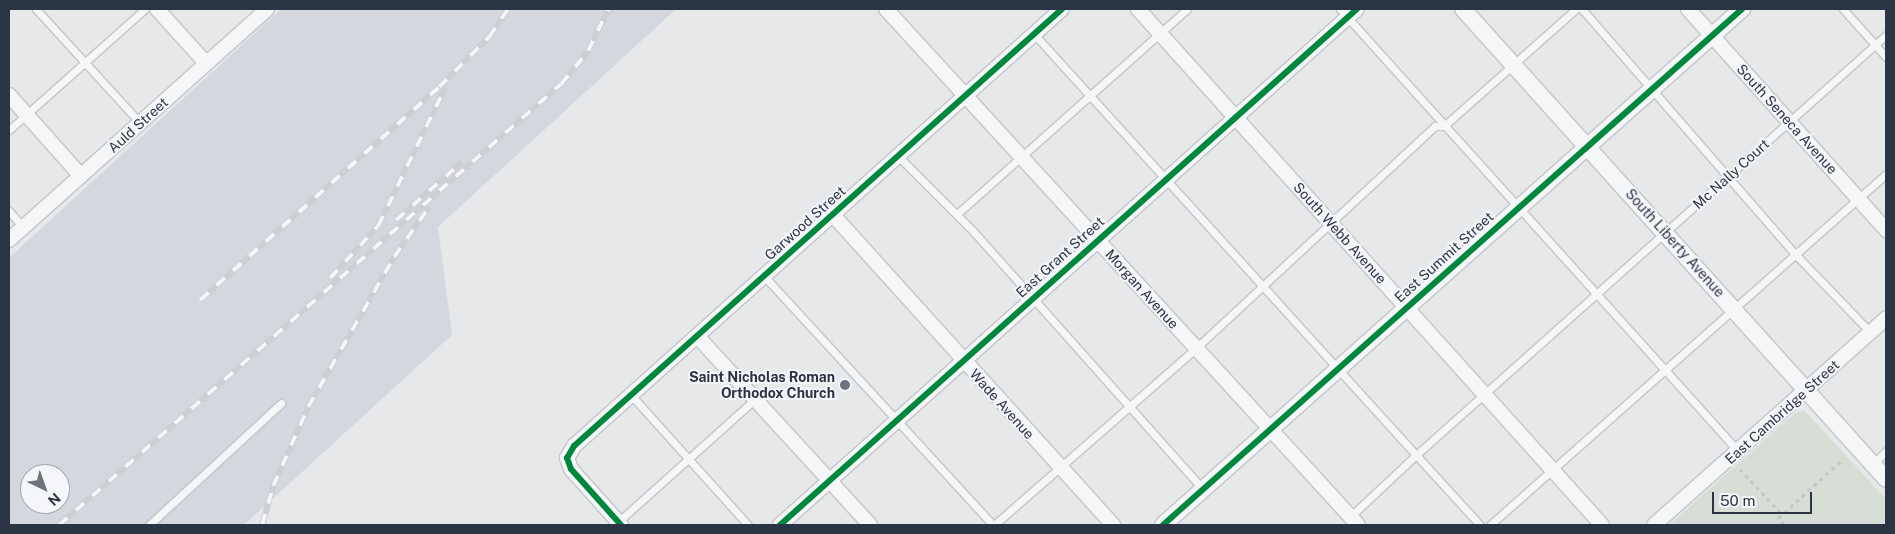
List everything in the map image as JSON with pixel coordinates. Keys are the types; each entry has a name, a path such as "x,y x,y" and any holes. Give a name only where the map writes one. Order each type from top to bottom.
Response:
{"street":[{"path":"157,9 206,63"},
{"name":"Auld Street","path":"9,240 267,9"},
{"name":"Garwood Street","path":"620,523 571,469 567,458 574,446 1062,9"},
{"name":"South Webb Avenue","path":"1138,9 1602,525"},
{"name":"South Liberty Avenue","path":"1464,9 1886,479"},
{"name":"South Seneca Avenue","path":"1688,9 1886,230"},
{"name":"East Summit Street","path":"1163,525 1742,9"},
{"name":"Morgan Avenue","path":"890,10 1354,521"},
{"name":"East Grant Street","path":"780,525 1236,116 1348,12"},
{"path":"9,95 81,176"},
{"name":"Wade Avenue","path":"833,215 1112,525"},
{"name":"East Cambridge Street","path":"1654,525 1886,318"},
{"path":"697,336 870,525"}],"lane":[{"path":"36,9 140,123"},
{"path":"9,130 145,9"},
{"path":"957,214 1024,158 1187,9"},
{"path":"764,276 994,525 1196,348 1332,224 1435,126 1444,126 1576,9"},
{"path":"1582,9 1651,89 1730,175 1796,255 1870,332"},
{"path":"1843,9 1886,57"},
{"path":"1348,12 1444,126 1738,451"},
{"path":"1034,34 1480,525"},
{"name":"Mc Nally Court","path":"1354,521 1416,455 1886,35"},
{"path":"898,156 957,214 1031,300 1204,489"},
{"path":"1490,525 1886,174"},
{"path":"9,211 23,227"},
{"path":"631,395 748,525"},
{"path":"620,523 755,399"},
{"path":"149,525 281,403"},
{"path":"1873,464 1886,451"}],"path":[{"path":"1784,525 1778,518 1844,458"},
{"path":"1740,469 1782,514"}],"shaded area":[{"path":"281,9 676,9 438,227 452,335 244,525 9,525 9,258"},
{"path":"1805,411 1886,499 1886,525 1669,525 1796,412"}],"railway":[{"path":"200,300 439,87 489,37 508,9"},
{"path":"59,525 561,84 588,51 608,9"},
{"path":"330,278 378,226 445,88"},
{"path":"396,220 462,162"},
{"path":"262,525 273,486 308,407 394,257 429,207"}],"cycle path":[{"path":"621,525 571,469 567,458 574,446 1062,9"},
{"path":"780,525 1357,9"},
{"path":"1163,525 1742,9"}],"place":[{"name":"Saint Nicholas Roman Orthodox Church","path":"845,385"}]}
